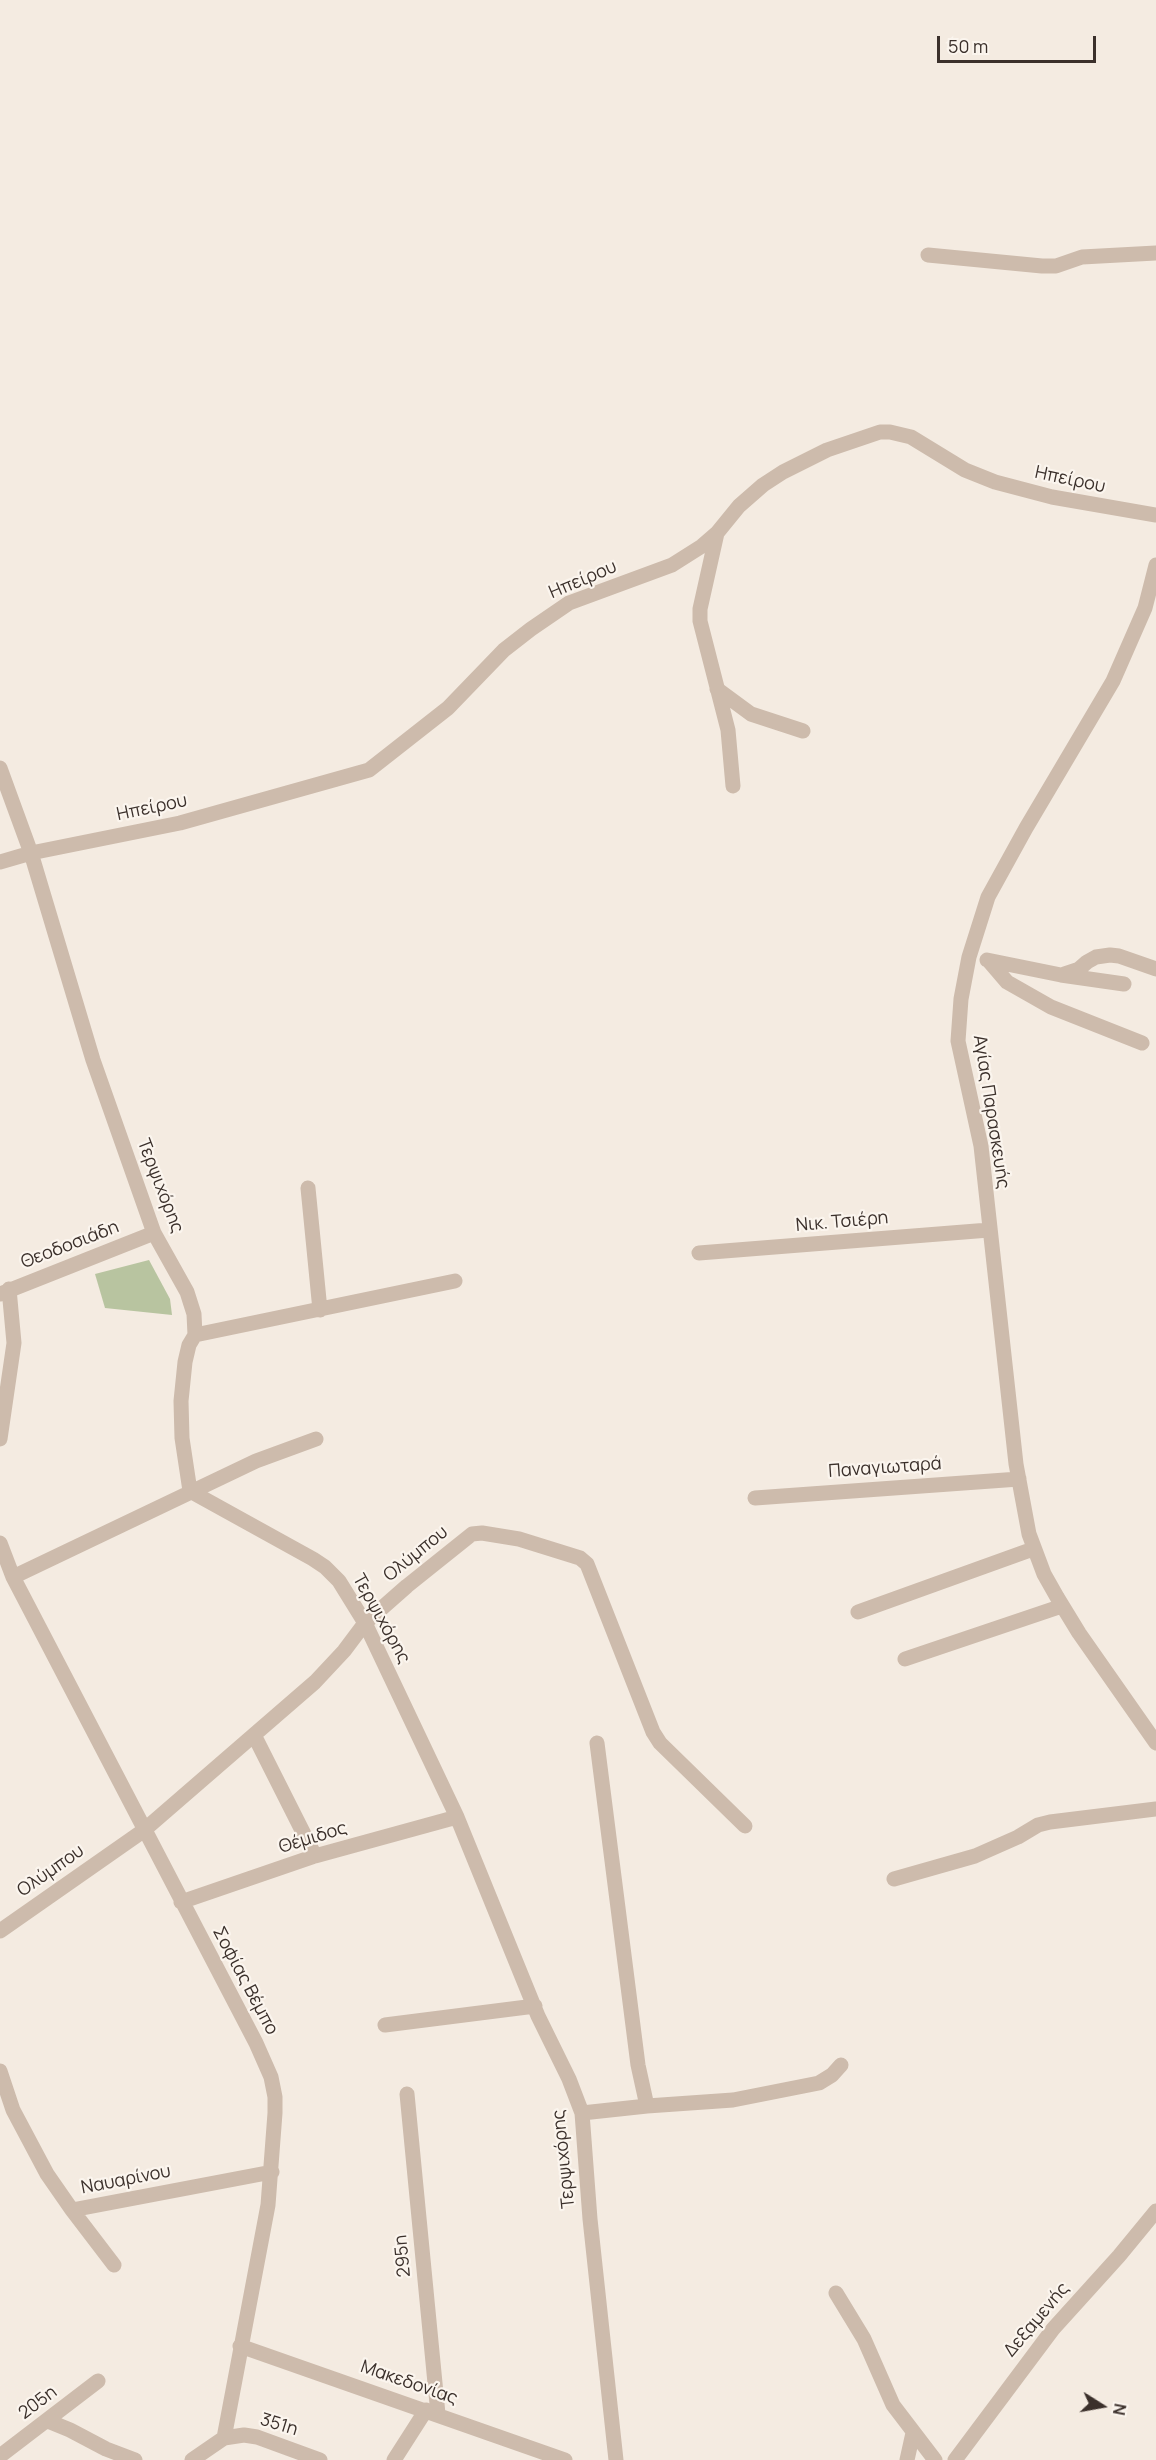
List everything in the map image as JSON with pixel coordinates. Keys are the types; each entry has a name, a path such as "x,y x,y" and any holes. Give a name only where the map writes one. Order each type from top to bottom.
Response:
{"street":[{"path":"928,255 1056,266 1082,257 1156,253"},
{"name":"Ηπείρου","path":"0,862 32,853 180,824 369,770 448,708 504,650 531,628 569,603 672,565 702,546 717,533 739,506 763,485 783,472 827,450 880,432 911,437 965,470 995,482 1062,499 1156,515"},
{"path":"717,533 700,609 700,621 728,730 733,786"},
{"name":"Αγίας Παρασκευής","path":"1156,565 1145,608 1113,681 999,875 981,913 960,999 958,1041 981,1146 1019,1479 1033,1550 1062,1606 1156,1743"},
{"path":"717,689 751,714 803,731"},
{"name":"Τερψιχόρης","path":"0,768 32,853 93,1060 154,1233 187,1292 194,1314 195,1335 189,1345 182,1391 182,1438 190,1491 325,1567 339,1581 365,1623 457,1817 582,2113 590,2219 616,2460"},
{"path":"1061,975 1079,969 1096,957 1110,955 1156,969"},
{"path":"969,957 1061,975 1124,984"},
{"path":"989,961 1007,982 1051,1007 1142,1043"},
{"path":"309,1188 320,1310"},
{"name":"Νικ. Τσιέρη","path":"699,1253 989,1230"},
{"name":"Θεοδοσιάδη","path":"5,1291 154,1233"},
{"path":"195,1335 455,1281"},
{"path":"0,1439 14,1343 5,1291"},
{"path":"13,1577 190,1491 256,1461 316,1439"},
{"name":"Παναγιωταρά","path":"755,1498 1019,1479"},
{"name":"Ολύμπου","path":"0,1931 143,1831 315,1682 344,1652 365,1623 472,1534 493,1533 580,1558 592,1572 656,1737 745,1826"},
{"name":"Σοφίας Βέμπο","path":"0,1543 13,1577 78,1699 143,1831 256,2043 271,2077 275,2097 272,2172 268,2205 224,2438"},
{"path":"858,1612 1033,1550"},
{"path":"905,1659 1062,1606"},
{"path":"254,1735 315,1857"},
{"path":"597,1743 638,2065 646,2106"},
{"path":"894,1879 975,1856 1018,1837 1038,1825 1156,1809"},
{"name":"Θέμιδος","path":"181,1902 315,1857 457,1817"},
{"path":"385,2025 535,2006"},
{"path":"582,2113 733,2100 819,2083 832,2075 841,2065"},
{"name":"Ναυαρίνου","path":"0,2071 13,2110 47,2174 72,2210 272,2172"},
{"name":"295η","path":"407,2094 432,2412"},
{"path":"72,2210 114,2265"},
{"name":"Δεξαμενής","path":"955,2460 1053,2329 1156,2211"},
{"path":"836,2293 864,2339 893,2405 935,2460"},
{"name":"Μακεδονίας","path":"240,2346 565,2460"},
{"name":"205η","path":"0,2456 98,2381"},
{"path":"394,2460 432,2412"},
{"path":"48,2421 106,2449 135,2460"},
{"path":"907,2460 914,2433"},
{"name":"351η","path":"224,2438 244,2435 257,2437 320,2460"},
{"path":"192,2460 224,2438"}],"green space":[{"path":"149,1260 170,1299 172,1315 105,1308 95,1274"}]}
